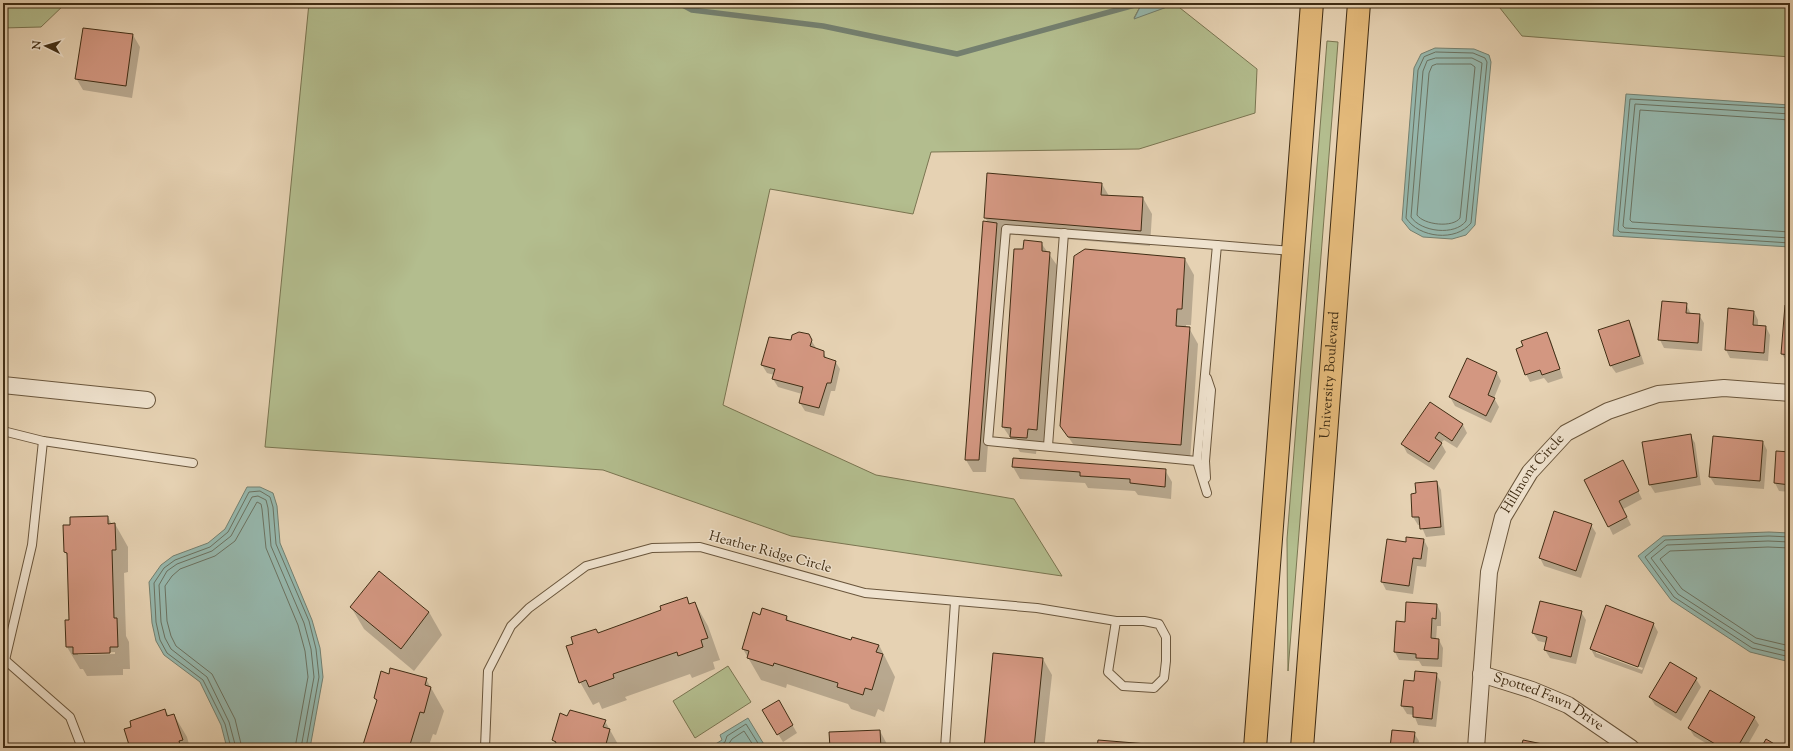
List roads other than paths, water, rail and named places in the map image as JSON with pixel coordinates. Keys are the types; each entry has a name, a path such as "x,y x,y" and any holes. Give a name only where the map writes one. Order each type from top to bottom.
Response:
{"main road":[{"path":"1255,748 1312,3"},
{"name":"University Boulevard","path":"1302,748 1359,3"}],"street":[{"path":"3,385 147,400"},
{"name":"Hillmont Circle","path":"1476,748 1489,572 1503,516 1530,472 1566,433 1608,411 1658,394 1724,388 1790,393"},
{"name":"Spotted Fawn Drive","path":"1481,674 1532,690 1568,705 1631,748"}],"lane":[{"path":"1197,461 988,441 1006,229 1293,252"},
{"path":"1048,446 1064,233"},
{"path":"1206,376 1211,390 1205,461 1207,492 1197,461 1217,245"},
{"path":"3,430 44,440 193,463"},
{"path":"44,440 32,545 4,661 70,717 82,748"},
{"name":"Heather Ridge Circle","path":"485,748 488,671 511,626 529,608 586,566 652,548 700,547 865,592 956,602 1037,608 1116,621 1144,620 1159,624 1166,637 1166,661 1164,678 1154,688 1123,686 1108,672 1116,621"},
{"path":"945,748 956,602"}],"water":[{"path":"1142,3 1178,3 1134,19"},
{"path":"1435,48 1474,49 1489,55 1491,62 1475,225 1466,235 1452,239 1423,237 1410,230 1402,220 1414,68 1421,54"},
{"path":"1626,94 1790,105 1790,247 1613,236"},
{"path":"247,487 260,487 273,493 277,506 280,543 312,620 320,648 323,677 310,748 227,748 221,725 200,682 164,655 156,641 152,623 149,582 161,565 173,556 208,543 225,529"},
{"path":"1769,532 1790,533 1790,662 1750,652 1671,600 1638,556 1663,536"},
{"path":"748,718 765,746 762,748 709,748 722,740 720,735"}],"waterway":[{"path":"679,3 692,10 823,26 957,54 1142,3"}]}
